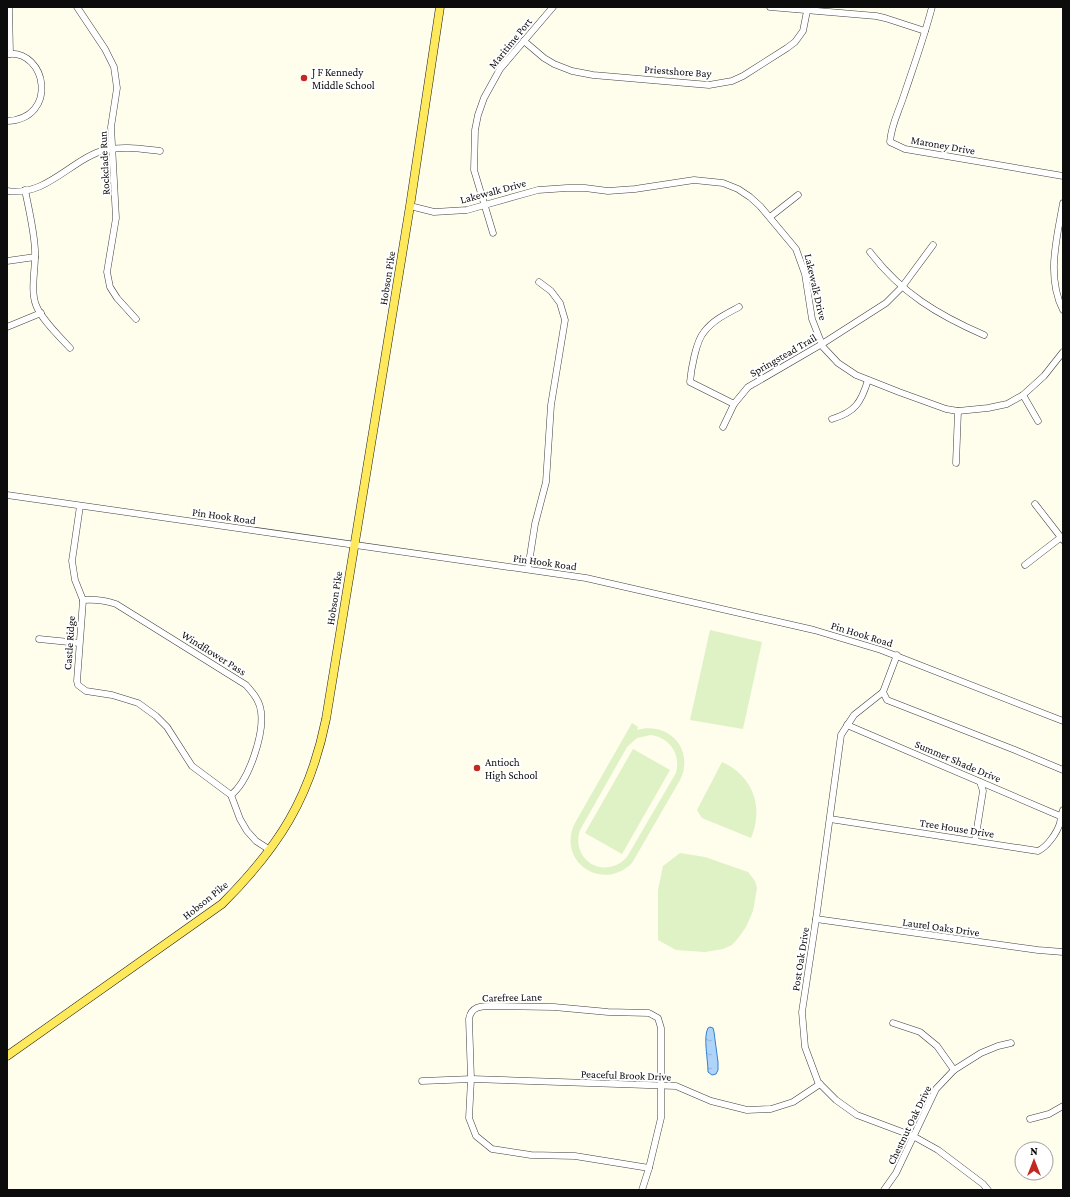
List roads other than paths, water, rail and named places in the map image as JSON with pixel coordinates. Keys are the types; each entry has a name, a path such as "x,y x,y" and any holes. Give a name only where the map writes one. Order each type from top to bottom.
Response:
{"main road":[{"name":"Hobson Pike","path":"7,1056 222,904 246,880 270,850 301,799 313,771 321,743 354,545 410,206 440,7"}],"street":[{"path":"7,121 18,120 32,112 39,101 42,92 42,82 37,69 28,60 20,56 8,54 9,7"},
{"name":"Rockclade Run","path":"77,7 105,49 114,67 117,88 111,127 116,218 107,272 110,287 117,298 136,319"},
{"name":"Maritime Port","path":"492,233 474,170 475,130 478,115 484,98 500,69 553,7"},
{"path":"770,7 876,16 925,31"},
{"name":"Maroney Drive","path":"932,7 898,112 890,130 890,142 905,149 1063,176"},
{"name":"Priestshore Bay","path":"524,41 544,58 554,64 572,71 593,75 709,85 732,81 743,76 795,42 802,31 807,10"},
{"path":"7,191 14,192 40,187 92,156 105,150 128,147 160,151"},
{"name":"Lakewalk Drive","path":"410,206 434,212 467,210 538,190 567,188 608,190 635,189 694,180 723,183 738,189 755,201 796,249 805,274 812,319 822,344 838,363 856,375 940,407 958,412 1007,404 1023,395 1044,376 1063,352"},
{"path":"25,190 33,228 35,256 33,291 36,306 47,322 70,348"},
{"path":"770,217 798,195"},
{"path":"1063,203 1054,264 1055,285 1063,310"},
{"name":"Springstead Trail","path":"723,428 734,404 748,387 822,344 886,303 902,287 933,245"},
{"path":"870,252 882,268 902,287 936,312 984,335"},
{"path":"7,261 35,256"},
{"path":"528,570 535,524 546,482 551,405 564,320 560,303 551,291 539,282"},
{"path":"734,404 690,382 691,370 703,333 716,319 739,307"},
{"path":"7,327 41,313"},
{"path":"832,420 850,412 857,405 864,394 868,380"},
{"path":"1023,395 1038,421"},
{"path":"956,463 958,412"},
{"name":"Pin Hook Road","path":"7,495 586,578 814,630 897,655 1063,721"},
{"path":"1025,565 1062,539 1035,504"},
{"name":"Castle Ridge","path":"80,506 72,561 75,580 83,600 79,643 78,685 80,688 90,692 127,699 138,703 148,710 167,727 192,766 231,795"},
{"name":"Windflower Pass","path":"83,600 106,600 116,604 246,685 255,695 261,711 261,729 250,766 235,792 231,795"},
{"path":"39,639 79,643"},
{"path":"897,655 883,692 887,700 1063,770"},
{"name":"Post Oak Drive","path":"883,692 854,715 841,735 802,1012 804,1047 818,1082 836,1100 857,1116 913,1136 938,1150 983,1184 988,1190"},
{"name":"Summer Shade Drive","path":"847,725 1060,816"},
{"path":"975,841 984,791 980,782"},
{"path":"231,795 240,819 247,831 256,841 270,850"},
{"name":"Tree House Drive","path":"830,819 1038,851 1049,843 1060,823 1060,816 1063,810"},
{"name":"Laurel Oaks Drive","path":"816,919 1031,949 1063,952"},
{"name":"Carefree Lane","path":"642,1190 650,1168 661,1118 661,1028 658,1018 649,1013 608,1012 554,1007 491,1006 479,1007 473,1010 469,1020 471,1079 469,1118 476,1136 492,1149 531,1155 574,1156 650,1168"},
{"path":"893,1023 920,1032 937,1046 954,1070"},
{"name":"Chestnut Oak Drive","path":"884,1190 896,1173 936,1090 954,1070 980,1053 1011,1043"},
{"name":"Peaceful Brook Drive","path":"422,1081 471,1079 676,1086 711,1101 747,1110 771,1109 793,1102 820,1084"},
{"path":"1030,1119 1049,1114 1063,1106"}],"water":[{"path":"708,1028 713,1028 714,1032 718,1062 718,1070 716,1074 712,1075 708,1072 706,1042"}],"place":[{"name":"J F Kennedy Middle School","path":"304,78"},
{"name":"Antioch High School","path":"477,768"}]}
